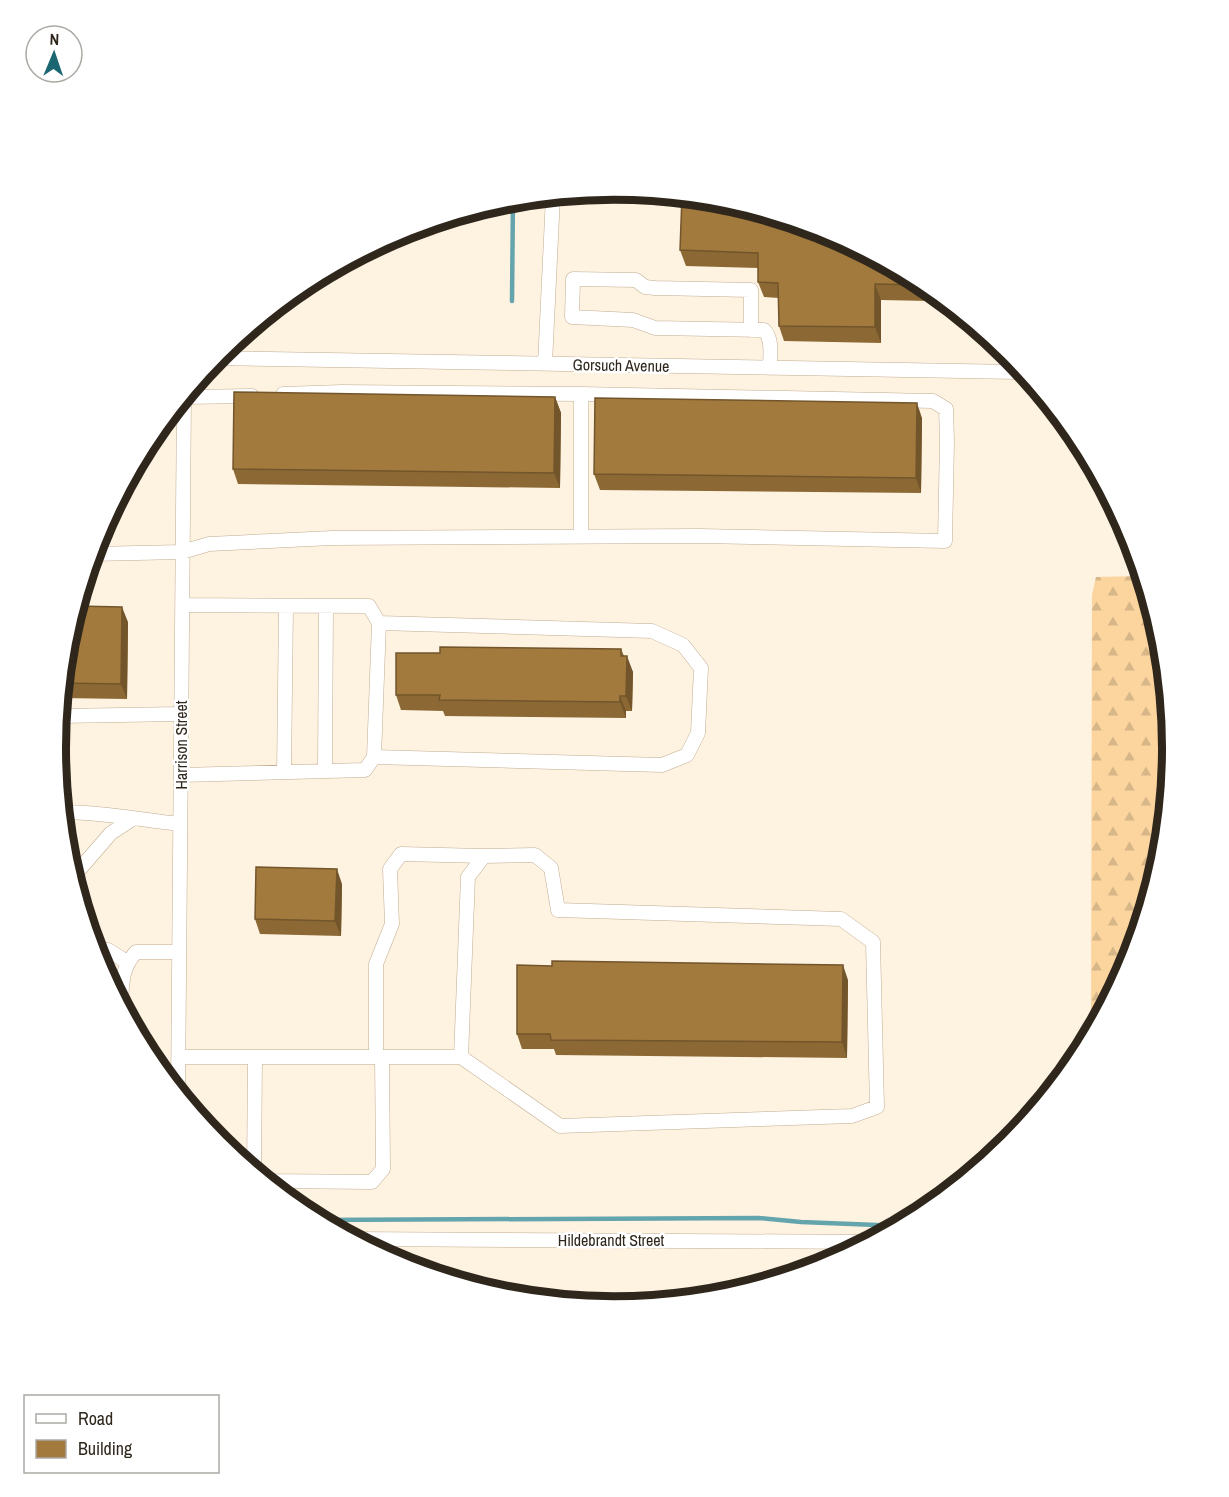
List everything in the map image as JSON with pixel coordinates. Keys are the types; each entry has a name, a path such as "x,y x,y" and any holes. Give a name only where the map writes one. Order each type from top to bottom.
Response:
{"street":[{"path":"545,363 553,204"},
{"path":"751,330 751,290 654,288 645,287 636,280 573,279 572,317 633,320 655,328 751,330 764,330 768,334 770,368"},
{"name":"Gorsuch Avenue","path":"231,357 1012,372"},
{"path":"102,554 182,552 209,544 332,538 699,536 945,541 946,409 933,401 342,392 194,397"},
{"path":"581,394 581,537"},
{"name":"Harrison Street","path":"178,1081 183,410"},
{"path":"181,775 365,770 374,757 379,623 369,606 182,605"},
{"path":"284,772 286,606"},
{"path":"325,771 326,606"},
{"path":"374,757 662,765 687,755 698,733 701,668 683,645 652,631 379,623"},
{"path":"67,716 181,714"},
{"path":"70,812 109,814 131,819 180,824"},
{"path":"80,869 111,833 131,819"},
{"path":"179,1057 379,1057 461,1057 560,1126 852,1116 876,1107 873,942 841,920 558,910 551,868 535,855 401,854 390,869 392,924 376,964 379,1057 383,1168 372,1182 277,1181"},
{"path":"461,1057 468,877 484,856"},
{"path":"105,950 127,962"},
{"path":"122,988 122,974 127,962 136,952 179,952"},
{"path":"255,1057 256,1163"},
{"name":"Hildebrandt Street","path":"370,1239 853,1242"}],"green space":[{"path":"1135,576 1152,641 1158,677 1163,749 1158,820 1144,890 1121,958 1091,1021 1092,595 1096,577"}],"building":[{"path":"682,205 722,211 791,229 857,257 907,285 875,284 875,327 779,326 778,283 758,282 758,253 680,250"},
{"path":"234,392 555,397 554,473 233,469"},
{"path":"595,398 917,403 916,478 594,474"},
{"path":"85,606 122,607 121,684 70,683"},
{"path":"440,647 621,649 621,656 627,656 626,696 620,696 620,702 439,700 440,695 396,695 396,653 440,653"},
{"path":"256,867 337,869 335,921 255,919"},
{"path":"552,961 843,965 842,1042 551,1040 550,1034 517,1034 517,965 552,966"}],"waterway":[{"path":"512,301 513,210"},
{"path":"334,1220 759,1218 886,1225"}]}
